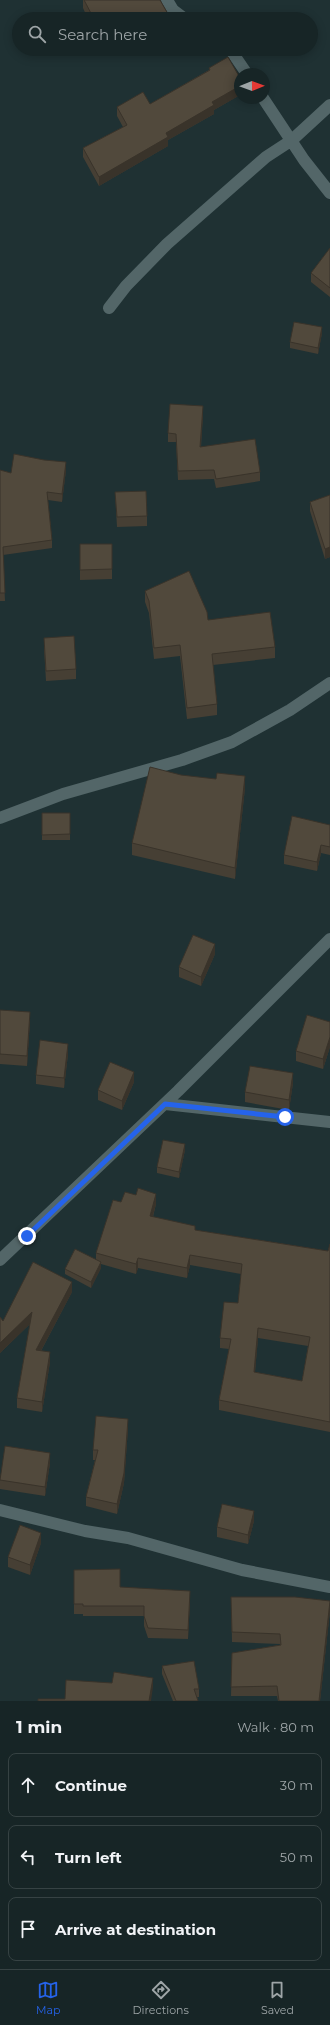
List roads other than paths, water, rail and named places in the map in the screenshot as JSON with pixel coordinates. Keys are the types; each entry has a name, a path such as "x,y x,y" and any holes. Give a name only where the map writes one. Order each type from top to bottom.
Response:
{"street":[{"path":"167,0 175,12"},
{"path":"235,56 243,68"},
{"path":"267,104 304,160 330,193"},
{"path":"109,308 126,286 167,244 266,157 292,140 330,105"},
{"path":"0,818 63,794 182,760 232,742 290,710 330,683"},
{"path":"0,1260 165,1104 330,939"},
{"path":"165,1104 330,1122"},
{"path":"0,1510 85,1531 128,1538 242,1570 330,1587"}]}
